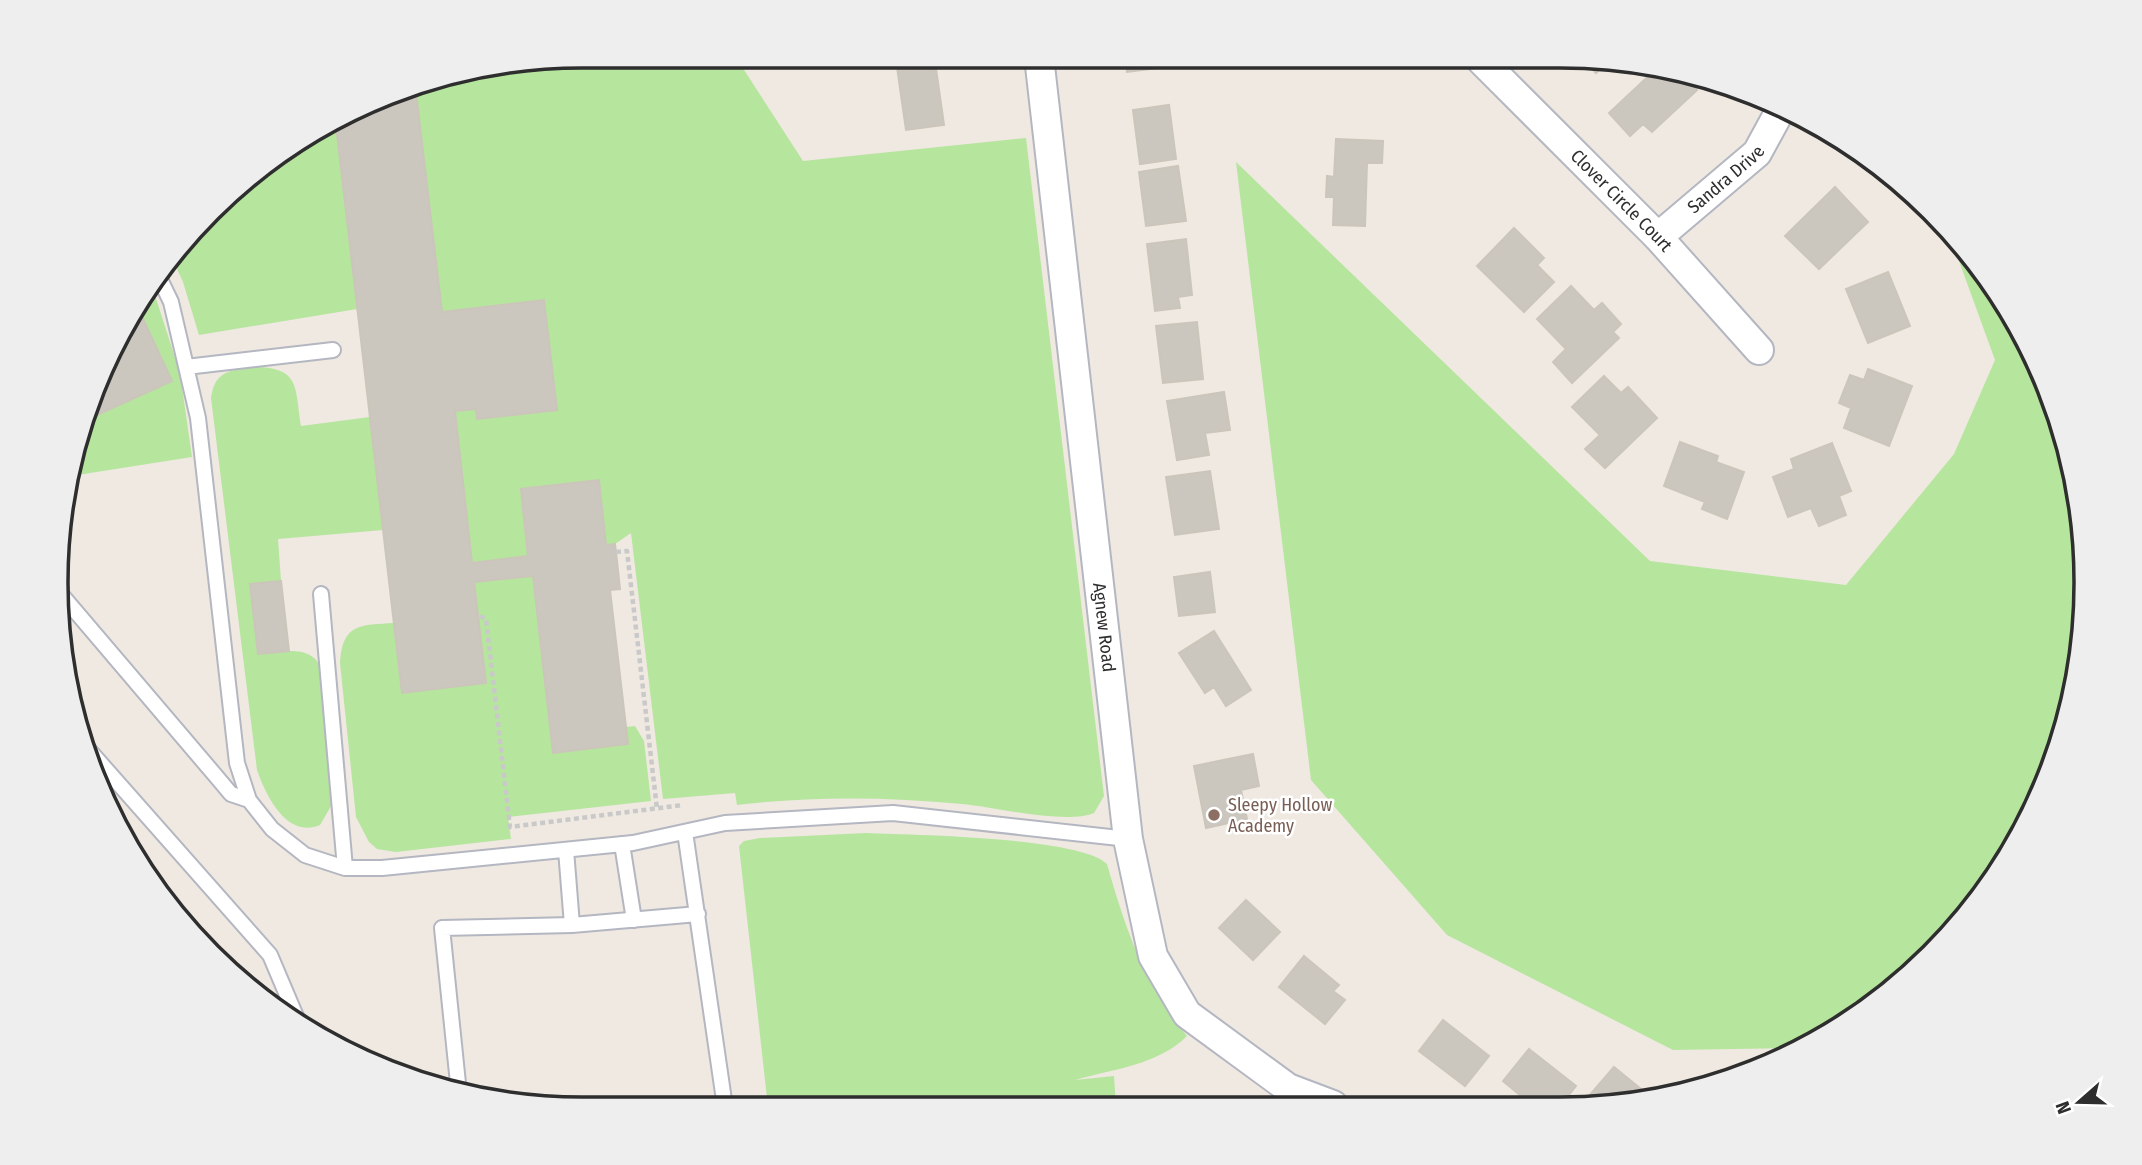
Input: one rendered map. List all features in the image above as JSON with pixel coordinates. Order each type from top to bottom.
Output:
[{"type":"street","name":"Agnew Road","points":[[1040,68],[1128,839],[1153,956],[1187,1014],[1288,1088],[1312,1097]]},
{"type":"street","name":"Clover Circle Court","points":[[1489,68],[1658,237],[1759,350]]},
{"type":"street","name":"Sandra Drive","points":[[1658,237],[1757,153],[1777,116]]},
{"type":"lane","points":[[163,285],[171,302],[198,418],[237,763],[249,800],[272,830],[305,855],[345,868],[382,868],[622,844],[725,823],[893,813],[1128,839]]},
{"type":"lane","points":[[186,367],[333,350]]},
{"type":"lane","points":[[321,594],[345,868]]},
{"type":"lane","points":[[69,603],[231,793],[249,800]]},
{"type":"lane","points":[[102,765],[270,955],[292,1006]]},
{"type":"lane","points":[[685,832],[724,1097]]},
{"type":"lane","points":[[622,844],[634,920]]},
{"type":"lane","points":[[566,850],[572,925]]},
{"type":"lane","points":[[458,1081],[442,928],[572,925],[698,914]]},
{"type":"path","points":[[616,552],[627,551],[657,808],[656,838]]},
{"type":"path","points":[[480,616],[486,619],[510,827],[696,804]]},
{"type":"green space","points":[[743,68],[803,161],[1026,138],[1104,796],[1094,813],[1066,817],[1048,816],[962,804],[878,799],[793,800],[737,805],[735,793],[663,799],[631,533],[615,544],[472,563],[455,411],[476,409],[478,419],[557,410],[544,301],[442,312],[416,96],[449,86],[482,78],[549,69]]},
{"type":"green space","points":[[337,131],[357,309],[199,335],[176,267],[219,219],[269,175]]},
{"type":"green space","points":[[1236,162],[1650,561],[1846,585],[1954,454],[1995,360],[1958,258],[1967,269],[2005,325],[2021,355],[2035,386],[2056,449],[2064,482],[2073,549],[2073,616],[2069,650],[2064,683],[2046,748],[2035,779],[2005,840],[1946,922],[1899,969],[1873,990],[1817,1028],[1777,1048],[1673,1050],[1447,935],[1311,780]]},
{"type":"green space","points":[[155,297],[180,373],[192,457],[80,475],[97,415],[171,380],[142,317]]},
{"type":"green space","points":[[253,367],[268,368],[287,375],[296,390],[301,426],[370,417],[383,530],[278,539],[281,581],[250,584],[258,654],[286,651],[304,653],[317,661],[322,670],[334,801],[320,825],[308,828],[288,821],[272,803],[257,770],[211,398],[219,377]]},
{"type":"green space","points":[[533,576],[553,753],[628,744],[626,727],[635,726],[644,741],[651,801],[508,817],[511,839],[396,852],[377,849],[369,842],[356,817],[340,663],[349,633],[372,624],[394,623],[402,693],[485,683],[474,582]]},
{"type":"green space","points":[[866,833],[994,839],[1065,848],[1091,855],[1107,864],[1121,910],[1148,976],[1172,1017],[1187,1036],[1163,1054],[1149,1060],[1075,1080],[1114,1076],[1115,1097],[767,1097],[739,846],[744,841]]},
{"type":"building","points":[[897,68],[936,68],[944,125],[906,130]]},
{"type":"building","points":[[1126,68],[1159,68],[1127,72]]},
{"type":"building","points":[[1648,76],[1693,86],[1697,90],[1652,132],[1643,124],[1630,136],[1609,113]]},
{"type":"building","points":[[416,96],[442,312],[544,300],[557,410],[477,419],[476,409],[455,411],[472,563],[528,556],[521,489],[599,480],[606,545],[615,544],[616,552],[620,589],[610,590],[628,744],[553,753],[533,576],[474,582],[486,683],[402,693],[337,131],[386,107]]},
{"type":"building","points":[[1169,105],[1176,159],[1140,164],[1133,110]]},
{"type":"building","points":[[1336,139],[1383,141],[1382,163],[1367,163],[1365,226],[1333,225],[1334,197],[1326,197],[1327,176],[1334,177]]},
{"type":"building","points":[[1178,166],[1186,221],[1146,226],[1139,172]]},
{"type":"building","points":[[1835,187],[1868,222],[1819,269],[1785,236]]},
{"type":"building","points":[[1514,228],[1544,258],[1537,265],[1554,282],[1524,312],[1477,266]]},
{"type":"building","points":[[1186,239],[1192,295],[1178,297],[1180,308],[1155,311],[1147,244]]},
{"type":"building","points":[[1888,272],[1910,326],[1868,343],[1846,289]]},
{"type":"building","points":[[1571,286],[1594,310],[1602,303],[1621,324],[1613,332],[1619,338],[1572,383],[1553,362],[1566,349],[1537,319]]},
{"type":"building","points":[[142,317],[172,381],[97,415],[121,355]]},
{"type":"building","points":[[1197,322],[1203,379],[1163,383],[1156,326]]},
{"type":"building","points":[[1868,369],[1912,386],[1889,446],[1844,428],[1851,408],[1839,403],[1850,375],[1864,380]]},
{"type":"building","points":[[1604,376],[1621,393],[1628,387],[1657,418],[1605,468],[1585,449],[1600,435],[1572,407]]},
{"type":"building","points":[[1224,392],[1230,430],[1205,433],[1209,455],[1177,460],[1167,401]]},
{"type":"building","points":[[1680,442],[1718,456],[1716,462],[1744,472],[1727,519],[1702,509],[1705,502],[1664,486]]},
{"type":"building","points":[[1832,443],[1851,491],[1839,496],[1846,515],[1819,526],[1811,508],[1788,517],[1773,477],[1794,469],[1791,459]]},
{"type":"building","points":[[1210,471],[1219,529],[1175,535],[1166,477]]},
{"type":"building","points":[[1210,572],[1215,612],[1179,616],[1174,577]]},
{"type":"building","points":[[281,581],[289,651],[258,654],[250,584]]},
{"type":"building","points":[[1214,631],[1251,690],[1226,706],[1214,687],[1205,693],[1179,653]]},
{"type":"building","points":[[1253,754],[1259,786],[1241,790],[1247,819],[1206,828],[1194,766]]},
{"type":"building","points":[[1246,900],[1280,932],[1253,960],[1219,928]]},
{"type":"building","points":[[1304,956],[1339,985],[1333,991],[1345,1000],[1325,1024],[1279,987]]},
{"type":"building","points":[[1443,1020],[1489,1056],[1465,1086],[1419,1051]]},
{"type":"building","points":[[1529,1049],[1576,1086],[1567,1097],[1522,1097],[1503,1081]]},
{"type":"building","points":[[1614,1067],[1642,1090],[1627,1092],[1589,1096]]},
{"type":"place","name":"Sleepy Hollow Academy","points":[[1214,815]]}]
